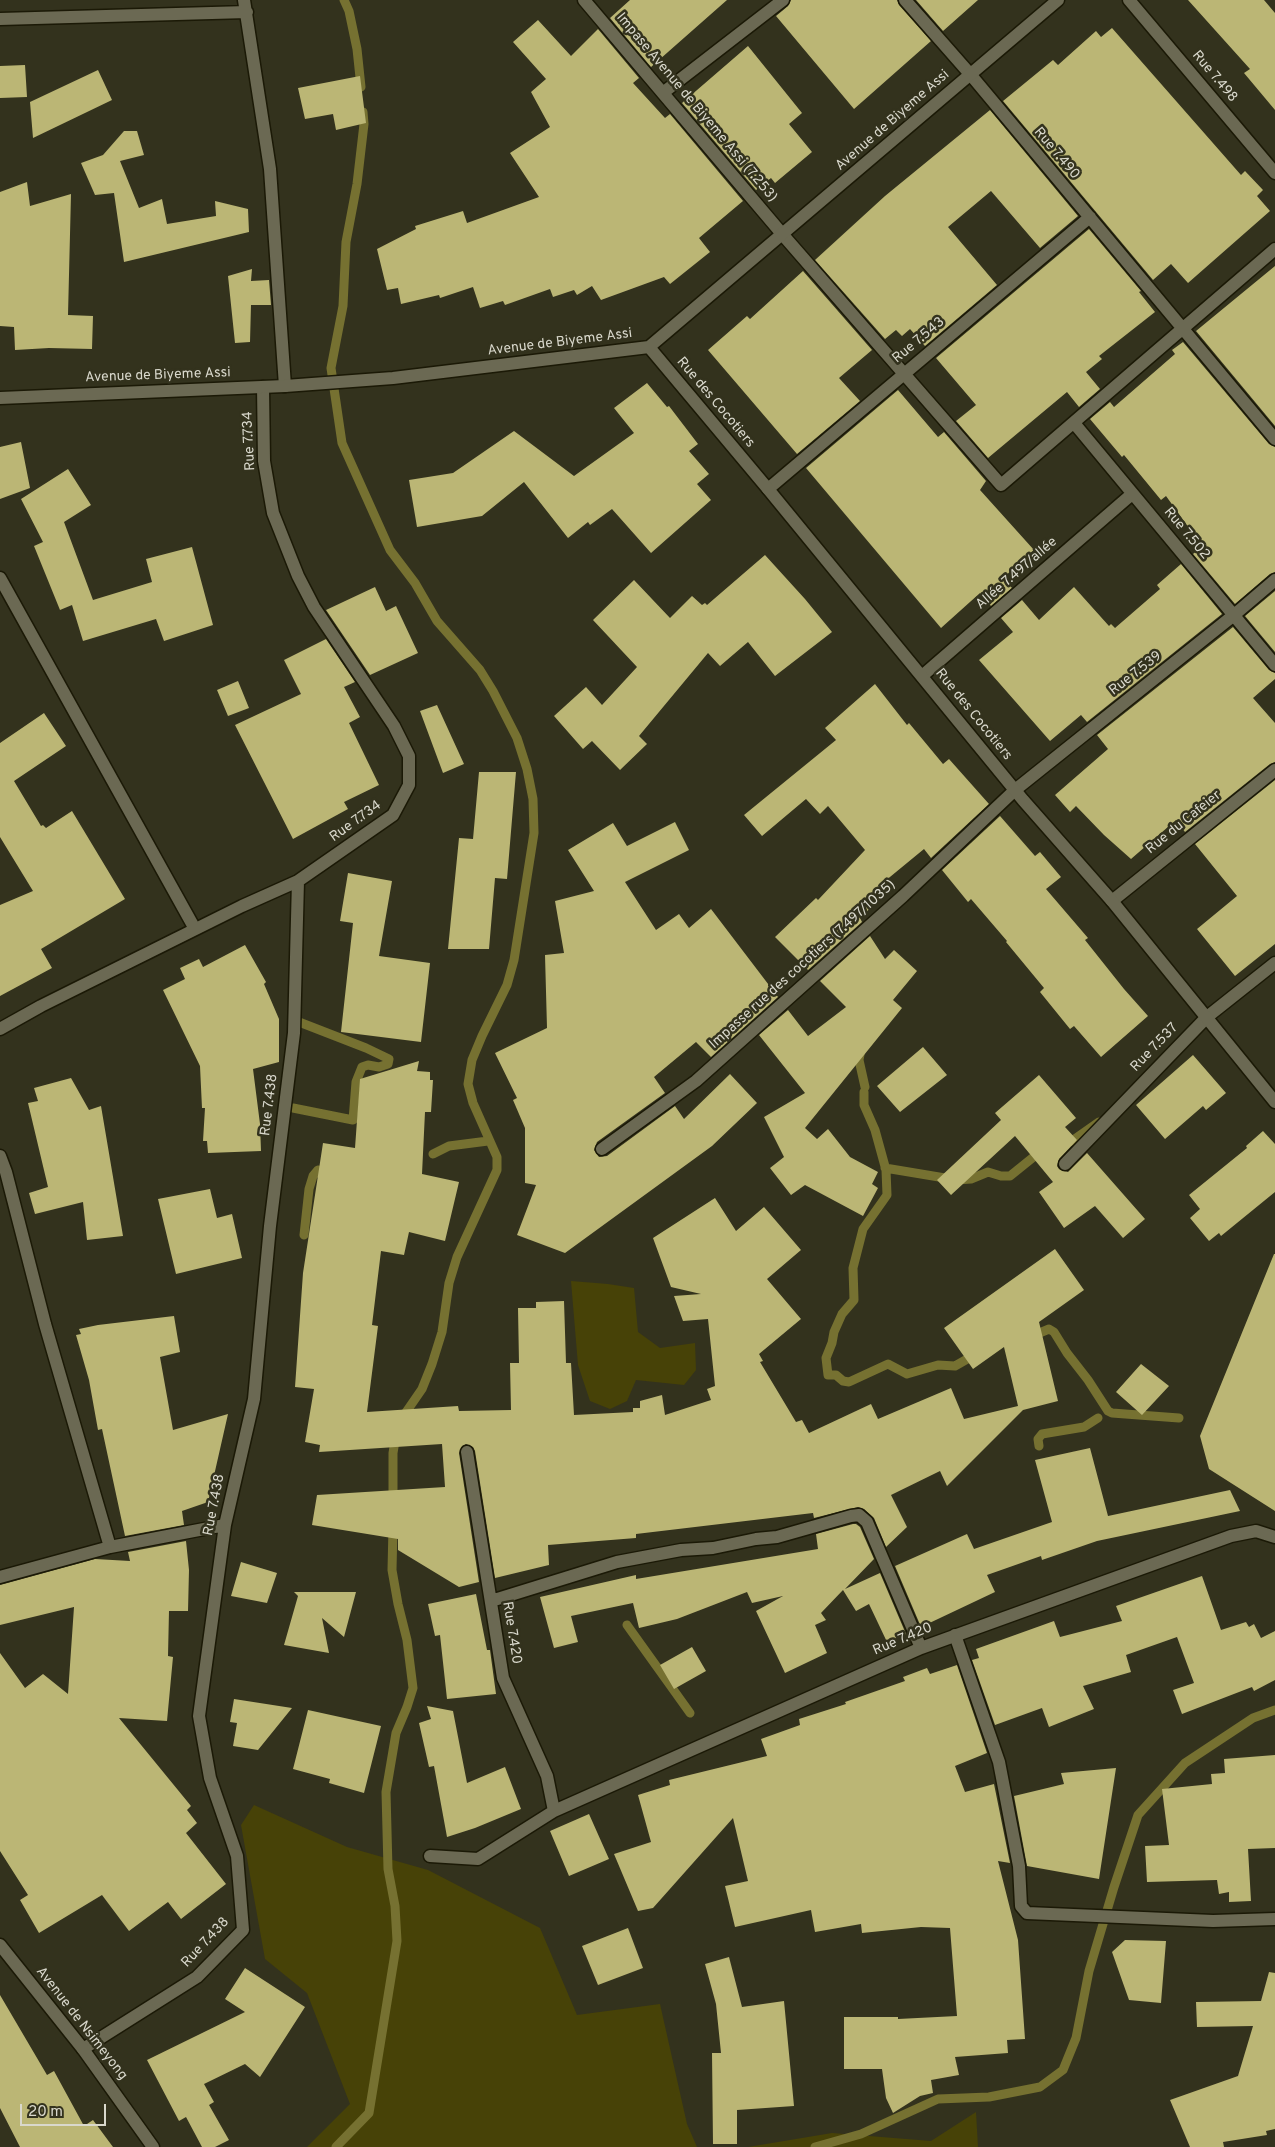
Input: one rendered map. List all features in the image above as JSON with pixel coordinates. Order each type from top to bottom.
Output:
[{"type":"street","name":"Impase Avenue de Biyeme Assi (7.253)","points":[[585,0],[783,235],[905,372],[1001,485],[1074,423]]},
{"type":"street","points":[[664,92],[782,0]]},
{"type":"street","name":"Rue 7.490","points":[[905,0],[970,74],[1275,439]]},
{"type":"street","name":"Avenue de Biyeme Assi","points":[[0,398],[285,386],[393,378],[649,348],[1058,0]]},
{"type":"street","name":"Rue 7.498","points":[[1129,0],[1275,173]]},
{"type":"street","points":[[0,19],[246,6],[270,169],[285,386]]},
{"type":"street","name":"Rue 7.543","points":[[768,489],[1090,217]]},
{"type":"street","points":[[1074,423],[1275,248]]},
{"type":"street","name":"Rue des Cocotiers","points":[[649,348],[768,489],[1015,790],[1112,901],[1275,1102]]},
{"type":"street","name":"Rue 7.734","points":[[0,1029],[195,929],[298,881],[393,815],[409,785],[409,756],[394,726],[314,607],[298,576],[273,513],[264,461],[263,387]]},
{"type":"street","name":"Rue 7.502","points":[[1074,423],[1275,665]]},
{"type":"street","name":"Allée 7.497/allée","points":[[922,676],[1132,494]]},
{"type":"street","points":[[0,578],[195,929]]},
{"type":"street","name":"Rue 7.539","points":[[1015,790],[1275,580]]},
{"type":"street","name":"Rue du Cafeier","points":[[1112,901],[1275,770]]},
{"type":"street","name":"Impasse rue des cocotiers (7.497/1035)","points":[[602,1149],[696,1081],[903,896],[1015,790]]},
{"type":"street","name":"Rue 7.438","points":[[83,2049],[196,1977],[243,1930],[237,1856],[210,1778],[199,1716],[226,1525],[254,1399],[270,1226],[294,1032],[298,881]]},
{"type":"street","name":"Rue 7.537","points":[[1065,1164],[1207,1017],[1275,962]]},
{"type":"street","points":[[0,1156],[6,1172],[45,1324],[110,1547]]},
{"type":"street","name":"Rue 7.420","points":[[467,1452],[503,1678],[547,1776],[554,1811]]},
{"type":"street","points":[[491,1601],[617,1562],[681,1550],[713,1548],[756,1539],[778,1537],[851,1516],[859,1516],[868,1522],[921,1648]]},
{"type":"street","points":[[0,1577],[110,1547],[226,1525]]},
{"type":"street","name":"Rue 7.420","points":[[430,1856],[478,1859],[554,1811],[921,1648],[955,1635],[1231,1536],[1256,1531],[1272,1534],[1275,1537]]},
{"type":"street","points":[[955,1635],[1000,1762],[1019,1866],[1021,1906],[1027,1913],[1213,1921],[1275,1919]]},
{"type":"street","name":"Avenue de Nsimeyong","points":[[0,1945],[83,2049],[153,2147]]},
{"type":"shaded area","points":[[571,1281],[634,1288],[638,1332],[660,1348],[695,1343],[696,1370],[684,1385],[636,1380],[627,1401],[610,1409],[590,1401],[578,1365]]},
{"type":"shaded area","points":[[254,1805],[347,1847],[428,1870],[540,1928],[577,2015],[660,2004],[687,2124],[697,2147],[307,2147],[350,2104],[307,1993],[265,1959],[241,1825]]},
{"type":"shaded area","points":[[976,2112],[978,2147],[748,2147],[832,2133],[931,2141]]},
{"type":"building","points":[[630,0],[727,0],[651,67],[610,18]]},
{"type":"building","points":[[791,0],[897,0],[899,5],[931,41],[854,109],[776,16],[788,6]]},
{"type":"building","points":[[916,0],[978,0],[943,31]]},
{"type":"building","points":[[1188,0],[1264,0],[1275,13],[1275,110],[1244,73],[1250,69]]},
{"type":"building","points":[[538,20],[571,56],[598,29],[639,78],[633,83],[665,118],[670,114],[743,201],[699,238],[710,252],[670,284],[664,277],[601,300],[592,286],[577,295],[574,290],[553,297],[550,289],[505,305],[503,301],[480,308],[473,287],[440,298],[439,295],[401,304],[398,288],[387,290],[377,249],[416,229],[415,226],[463,211],[467,223],[539,197],[510,153],[550,127],[531,92],[546,79],[513,42]]},
{"type":"building","points":[[1112,28],[1241,175],[1245,171],[1263,190],[1257,196],[1270,211],[1188,283],[1171,264],[1153,280],[1003,101],[1053,60],[1058,65],[1096,31],[1101,37]]},
{"type":"building","points":[[748,46],[802,113],[789,124],[812,152],[775,183],[771,178],[756,190],[682,103]]},
{"type":"building","points":[[25,65],[27,97],[0,98],[0,66]]},
{"type":"building","points":[[98,70],[112,100],[33,138],[30,102]]},
{"type":"building","points":[[360,76],[366,123],[336,130],[333,114],[305,119],[298,88]]},
{"type":"building","points":[[990,110],[1078,216],[1040,248],[991,191],[948,227],[997,285],[925,346],[910,329],[902,336],[896,330],[885,339],[815,260],[885,196]]},
{"type":"building","points":[[124,131],[137,131],[144,155],[120,161],[139,208],[162,199],[167,224],[216,216],[215,201],[248,209],[249,232],[124,262],[114,193],[95,195],[81,163],[103,155]]},
{"type":"building","points":[[27,182],[30,206],[71,194],[68,315],[93,316],[92,349],[49,348],[15,350],[14,327],[0,326],[0,192]]},
{"type":"building","points":[[1089,229],[1141,291],[1139,292],[1155,312],[1099,356],[1102,359],[1086,372],[1100,389],[1079,407],[1067,392],[988,458],[956,421],[976,405],[936,358]]},
{"type":"building","points":[[1275,266],[1275,426],[1196,331]]},
{"type":"building","points":[[252,269],[251,281],[269,280],[271,305],[251,305],[250,342],[235,343],[228,276]]},
{"type":"building","points":[[803,271],[872,350],[839,378],[860,401],[797,454],[708,350],[747,316],[750,319]]},
{"type":"building","points":[[1183,342],[1269,444],[1275,447],[1275,572],[1270,574],[1235,604],[1193,554],[1202,546],[1166,496],[1161,500],[1124,455],[1122,457],[1090,419],[1110,402],[1114,407],[1175,354],[1172,350]]},
{"type":"building","points":[[647,383],[667,407],[669,406],[698,444],[689,451],[709,474],[697,484],[711,500],[651,553],[612,509],[590,525],[588,522],[568,538],[524,482],[482,516],[417,527],[409,480],[453,473],[514,431],[574,476],[634,433],[614,408]]},
{"type":"building","points":[[898,390],[938,437],[944,432],[986,481],[980,490],[1034,550],[1003,578],[1012,588],[991,606],[980,593],[941,628],[806,468]]},
{"type":"building","points":[[21,442],[30,488],[0,499],[0,447]]},
{"type":"building","points":[[68,469],[91,505],[64,522],[93,600],[152,582],[146,559],[192,547],[213,625],[164,641],[156,619],[83,641],[72,605],[60,610],[34,546],[43,542],[21,499]]},
{"type":"building","points":[[765,555],[832,632],[775,676],[748,642],[720,666],[708,653],[639,736],[647,744],[620,770],[592,741],[583,749],[554,716],[586,687],[602,705],[637,667],[593,620],[634,580],[670,618],[692,596],[702,605],[705,603],[707,605]]},
{"type":"building","points":[[1181,564],[1222,614],[1087,722],[1081,715],[1050,741],[979,660],[1013,632],[1001,618],[1022,600],[1039,620],[1074,587],[1109,626],[1111,624],[1115,628],[1160,589],[1157,585]]},
{"type":"building","points":[[375,587],[386,611],[396,606],[418,653],[370,675],[326,610]]},
{"type":"building","points":[[1275,591],[1275,652],[1245,616]]},
{"type":"building","points":[[1233,627],[1269,670],[1275,673],[1275,679],[1253,698],[1275,723],[1275,762],[1185,832],[1176,820],[1131,859],[1076,806],[1070,812],[1055,795],[1108,749],[1097,735]]},
{"type":"building","points":[[326,639],[355,682],[344,687],[360,717],[349,723],[379,785],[344,802],[348,809],[293,839],[235,725],[301,694],[284,660]]},
{"type":"building","points":[[238,681],[249,708],[228,716],[217,690]]},
{"type":"building","points":[[875,684],[907,725],[909,723],[943,764],[949,759],[989,804],[931,858],[924,849],[879,886],[885,894],[860,918],[862,922],[808,970],[775,937],[816,898],[818,900],[865,850],[828,806],[820,814],[806,799],[762,836],[744,815],[836,740],[825,728]]},
{"type":"building","points":[[437,705],[464,764],[443,773],[420,711]]},
{"type":"building","points":[[44,713],[66,746],[14,781],[41,826],[43,825],[46,828],[72,811],[125,899],[41,949],[52,968],[0,996],[0,905],[33,891],[0,837],[0,743]]},
{"type":"building","points":[[479,772],[516,772],[507,879],[495,878],[489,949],[448,949],[459,838],[473,839]]},
{"type":"building","points":[[1275,780],[1275,944],[1235,976],[1197,929],[1237,896],[1195,844]]},
{"type":"building","points":[[1000,816],[1035,856],[1040,852],[1061,877],[1046,889],[1088,938],[1085,940],[1148,1016],[1101,1057],[1074,1026],[1070,1029],[1040,992],[1044,988],[1007,941],[971,899],[968,902],[942,870]]},
{"type":"building","points":[[675,822],[689,850],[625,882],[656,930],[679,914],[689,928],[711,909],[778,997],[711,1057],[696,1042],[654,1077],[665,1093],[597,1142],[594,1150],[599,1157],[607,1156],[675,1106],[684,1119],[730,1074],[757,1103],[712,1146],[565,1253],[517,1235],[536,1185],[525,1183],[525,1128],[513,1100],[517,1098],[495,1053],[547,1028],[545,955],[564,953],[555,901],[594,891],[568,850],[613,823],[627,846]]},
{"type":"building","points":[[348,873],[392,881],[379,956],[430,963],[421,1042],[341,1032],[353,923],[340,921]]},
{"type":"building","points":[[870,936],[885,959],[894,950],[917,971],[893,1000],[902,1008],[805,1128],[817,1139],[828,1129],[850,1157],[878,1172],[872,1184],[878,1188],[863,1216],[805,1185],[791,1195],[770,1168],[784,1157],[764,1117],[805,1093],[759,1035],[788,1010],[808,1036],[846,1007],[820,981]]},
{"type":"building","points":[[245,945],[266,982],[264,984],[279,1019],[279,1062],[253,1069],[260,1124],[261,1151],[208,1153],[207,1141],[203,1141],[205,1108],[202,1108],[200,1066],[163,990],[185,979],[180,968],[199,959],[203,967]]},
{"type":"building","points":[[923,1047],[947,1075],[900,1112],[877,1086]]},
{"type":"building","points":[[1193,1055],[1226,1093],[1206,1110],[1203,1106],[1165,1139],[1136,1105]]},
{"type":"building","points":[[419,1061],[417,1071],[430,1072],[430,1080],[433,1080],[431,1112],[425,1112],[422,1174],[459,1182],[445,1241],[409,1232],[404,1255],[381,1251],[372,1325],[378,1326],[367,1412],[458,1406],[459,1411],[511,1410],[510,1363],[519,1363],[518,1308],[536,1308],[536,1302],[564,1301],[566,1363],[571,1363],[574,1415],[633,1412],[633,1408],[640,1408],[640,1401],[662,1395],[665,1415],[711,1400],[707,1389],[715,1386],[708,1319],[683,1321],[674,1296],[701,1294],[671,1287],[653,1238],[715,1198],[736,1231],[764,1207],[801,1250],[767,1279],[801,1319],[759,1354],[763,1361],[760,1362],[796,1422],[802,1420],[809,1433],[871,1404],[878,1419],[951,1388],[964,1419],[1018,1406],[1004,1347],[973,1369],[944,1328],[1055,1249],[1084,1290],[1039,1322],[1058,1401],[1023,1410],[947,1486],[940,1471],[891,1495],[907,1527],[886,1547],[874,1518],[864,1509],[858,1507],[814,1518],[813,1513],[636,1534],[636,1538],[548,1545],[549,1565],[495,1578],[475,1451],[473,1447],[466,1444],[462,1446],[459,1453],[479,1582],[459,1587],[398,1550],[398,1539],[312,1525],[317,1495],[445,1487],[442,1444],[319,1452],[320,1445],[305,1442],[314,1389],[295,1387],[303,1273],[323,1143],[355,1148],[360,1079]]},
{"type":"building","points":[[1039,1075],[1076,1118],[1065,1127],[1077,1140],[1059,1159],[1057,1166],[1059,1169],[1068,1172],[1087,1153],[1145,1219],[1123,1238],[1095,1206],[1064,1228],[1039,1192],[1053,1182],[1015,1136],[951,1195],[937,1180],[1001,1120],[995,1113]]},
{"type":"building","points":[[71,1078],[89,1110],[101,1106],[123,1236],[87,1240],[83,1202],[35,1214],[29,1193],[48,1187],[28,1103],[38,1101],[34,1088]]},
{"type":"building","points":[[1263,1131],[1275,1144],[1275,1192],[1221,1236],[1219,1233],[1209,1241],[1190,1218],[1200,1209],[1189,1195],[1247,1148],[1246,1146]]},
{"type":"building","points":[[210,1189],[217,1218],[232,1214],[242,1258],[176,1274],[158,1199]]},
{"type":"building","points":[[1274,1254],[1275,1511],[1209,1469],[1200,1436]]},
{"type":"building","points":[[174,1316],[180,1352],[160,1357],[173,1430],[228,1414],[208,1502],[182,1511],[184,1525],[125,1536],[102,1429],[98,1430],[89,1380],[76,1335],[81,1334],[79,1329],[98,1325]]},
{"type":"building","points":[[1141,1364],[1169,1386],[1142,1415],[1116,1392]]},
{"type":"building","points":[[1090,1448],[1108,1516],[1230,1490],[1240,1511],[1097,1541],[1042,1560],[1041,1556],[987,1575],[995,1592],[921,1627],[895,1566],[967,1534],[974,1549],[1052,1522],[1035,1460]]},
{"type":"building","points":[[853,1524],[860,1527],[874,1559],[845,1589],[880,1573],[906,1634],[887,1642],[869,1604],[856,1611],[843,1590],[821,1613],[826,1620],[815,1625],[827,1653],[785,1673],[756,1611],[783,1596],[752,1603],[747,1592],[677,1619],[639,1628],[633,1603],[571,1616],[578,1642],[554,1648],[540,1597],[636,1575],[636,1579],[818,1549],[816,1534]]},
{"type":"building","points":[[186,1541],[189,1570],[188,1611],[169,1611],[168,1656],[173,1657],[167,1721],[119,1718],[191,1806],[187,1810],[197,1823],[186,1833],[226,1884],[181,1919],[168,1902],[129,1931],[102,1895],[39,1933],[20,1900],[28,1895],[0,1851],[0,1653],[25,1688],[43,1674],[68,1694],[74,1607],[0,1625],[0,1585],[95,1559],[130,1561],[128,1552]]},
{"type":"building","points":[[241,1562],[277,1573],[267,1603],[231,1596]]},
{"type":"building","points":[[1202,1576],[1221,1630],[1246,1622],[1249,1627],[1254,1624],[1261,1638],[1275,1631],[1275,1680],[1254,1691],[1252,1687],[1182,1714],[1173,1690],[1194,1683],[1177,1637],[1126,1655],[1131,1672],[1083,1686],[1094,1709],[1049,1727],[1042,1708],[995,1725],[972,1660],[979,1658],[976,1649],[1054,1621],[1060,1637],[1122,1621],[1116,1606]]},
{"type":"building","points":[[294,1592],[356,1592],[344,1637],[322,1618],[329,1653],[284,1645],[298,1596]]},
{"type":"building","points":[[476,1594],[487,1650],[490,1650],[496,1694],[447,1699],[440,1635],[435,1636],[428,1604]]},
{"type":"building","points":[[692,1647],[706,1671],[674,1689],[660,1665]]},
{"type":"building","points":[[957,1665],[987,1753],[955,1766],[965,1792],[994,1784],[1010,1863],[998,1861],[1018,1940],[1025,2039],[1007,2040],[1008,2053],[955,2057],[959,2075],[931,2080],[933,2093],[920,2096],[893,2113],[886,2098],[882,2069],[844,2069],[844,2017],[898,2017],[898,2019],[957,2016],[950,1928],[921,1927],[862,1933],[861,1924],[815,1932],[811,1910],[735,1927],[725,1886],[748,1881],[733,1818],[653,1908],[638,1911],[614,1854],[651,1842],[638,1795],[670,1785],[669,1780],[767,1756],[761,1739],[800,1725],[799,1719],[846,1704],[845,1702],[905,1681],[903,1677],[927,1668],[930,1674]]},
{"type":"building","points":[[234,1699],[292,1708],[258,1750],[233,1746],[237,1723],[230,1722]]},
{"type":"building","points":[[427,1706],[453,1711],[467,1783],[505,1767],[521,1809],[447,1837],[434,1766],[429,1767],[419,1723],[431,1719]]},
{"type":"building","points":[[308,1710],[381,1726],[364,1793],[329,1783],[330,1779],[293,1769]]},
{"type":"building","points":[[1275,1755],[1275,1848],[1248,1849],[1251,1901],[1229,1902],[1229,1892],[1219,1894],[1217,1880],[1147,1882],[1145,1846],[1169,1845],[1162,1789],[1212,1784],[1211,1774],[1225,1773],[1224,1759]]},
{"type":"building","points":[[1116,1768],[1099,1879],[1027,1866],[1014,1796],[1064,1784],[1061,1773]]},
{"type":"building","points":[[589,1814],[609,1859],[569,1876],[550,1831]]},
{"type":"building","points":[[628,1928],[643,1968],[598,1985],[582,1946]]},
{"type":"building","points":[[1125,1940],[1166,1941],[1161,2003],[1129,2000],[1112,1952]]},
{"type":"building","points":[[729,1957],[742,2007],[784,2001],[794,2106],[737,2110],[737,2144],[713,2144],[712,2053],[721,2053],[716,2004],[705,1964]]},
{"type":"building","points":[[245,1968],[305,2007],[260,2077],[245,2064],[204,2084],[214,2102],[209,2105],[229,2140],[215,2147],[202,2147],[186,2117],[179,2121],[147,2060],[245,2012],[225,1999]]},
{"type":"building","points":[[1269,1972],[1275,1973],[1275,2129],[1266,2131],[1267,2135],[1223,2142],[1224,2147],[1190,2147],[1170,2100],[1238,2076],[1253,2026],[1197,2027],[1196,2002],[1261,2001]]},
{"type":"building","points":[[0,1995],[47,2075],[54,2071],[84,2126],[93,2120],[113,2147],[20,2147],[0,2108]]},
{"type":"waterway","points":[[344,0],[349,11],[357,49],[361,87]]},
{"type":"waterway","points":[[363,112],[364,124],[357,184],[346,242],[343,306],[331,368],[342,443],[390,550],[415,583],[437,621],[480,670],[493,691],[517,738],[527,769],[533,799],[534,833],[514,960],[507,985],[472,1060],[468,1084],[473,1103],[497,1157],[497,1170],[457,1257],[449,1283],[442,1332],[432,1364],[422,1389],[402,1418]]},
{"type":"waterway","points":[[293,1108],[353,1120],[356,1082],[362,1067],[368,1065],[379,1067],[388,1064],[389,1059],[299,1022]]},
{"type":"waterway","points":[[861,1049],[859,1060],[865,1087]]},
{"type":"waterway","points":[[864,1092],[864,1105],[875,1130],[886,1170],[887,1195],[863,1229],[853,1268],[854,1300],[842,1314],[834,1332],[826,1358],[828,1375],[836,1375],[843,1381],[849,1382],[888,1364],[907,1374],[938,1365],[955,1366],[976,1354]]},
{"type":"waterway","points":[[1065,1143],[1072,1141],[1099,1122]]},
{"type":"waterway","points":[[433,1154],[449,1146],[488,1141]]},
{"type":"waterway","points":[[885,1168],[957,1180],[971,1179],[988,1172],[1001,1176],[1010,1176],[1041,1151]]},
{"type":"waterway","points":[[304,1235],[309,1189],[313,1176],[318,1170],[324,1171],[328,1175]]},
{"type":"waterway","points":[[1030,1337],[1049,1329],[1054,1332],[1108,1411],[1112,1413],[1179,1418]]},
{"type":"waterway","points":[[1039,1446],[1038,1439],[1042,1434],[1084,1427],[1098,1418]]},
{"type":"waterway","points":[[393,1502],[393,1453],[396,1435]]},
{"type":"waterway","points":[[336,2147],[369,2113],[397,1941],[395,1906],[388,1869],[386,1792],[396,1733],[413,1688],[407,1640],[392,1570],[393,1527]]},
{"type":"waterway","points":[[627,1625],[690,1713]]},
{"type":"waterway","points":[[815,2147],[861,2134],[938,2099],[989,2097],[1040,2087],[1063,2070],[1076,2038],[1089,1971],[1138,1815],[1185,1763],[1253,1718],[1275,1710]]}]
